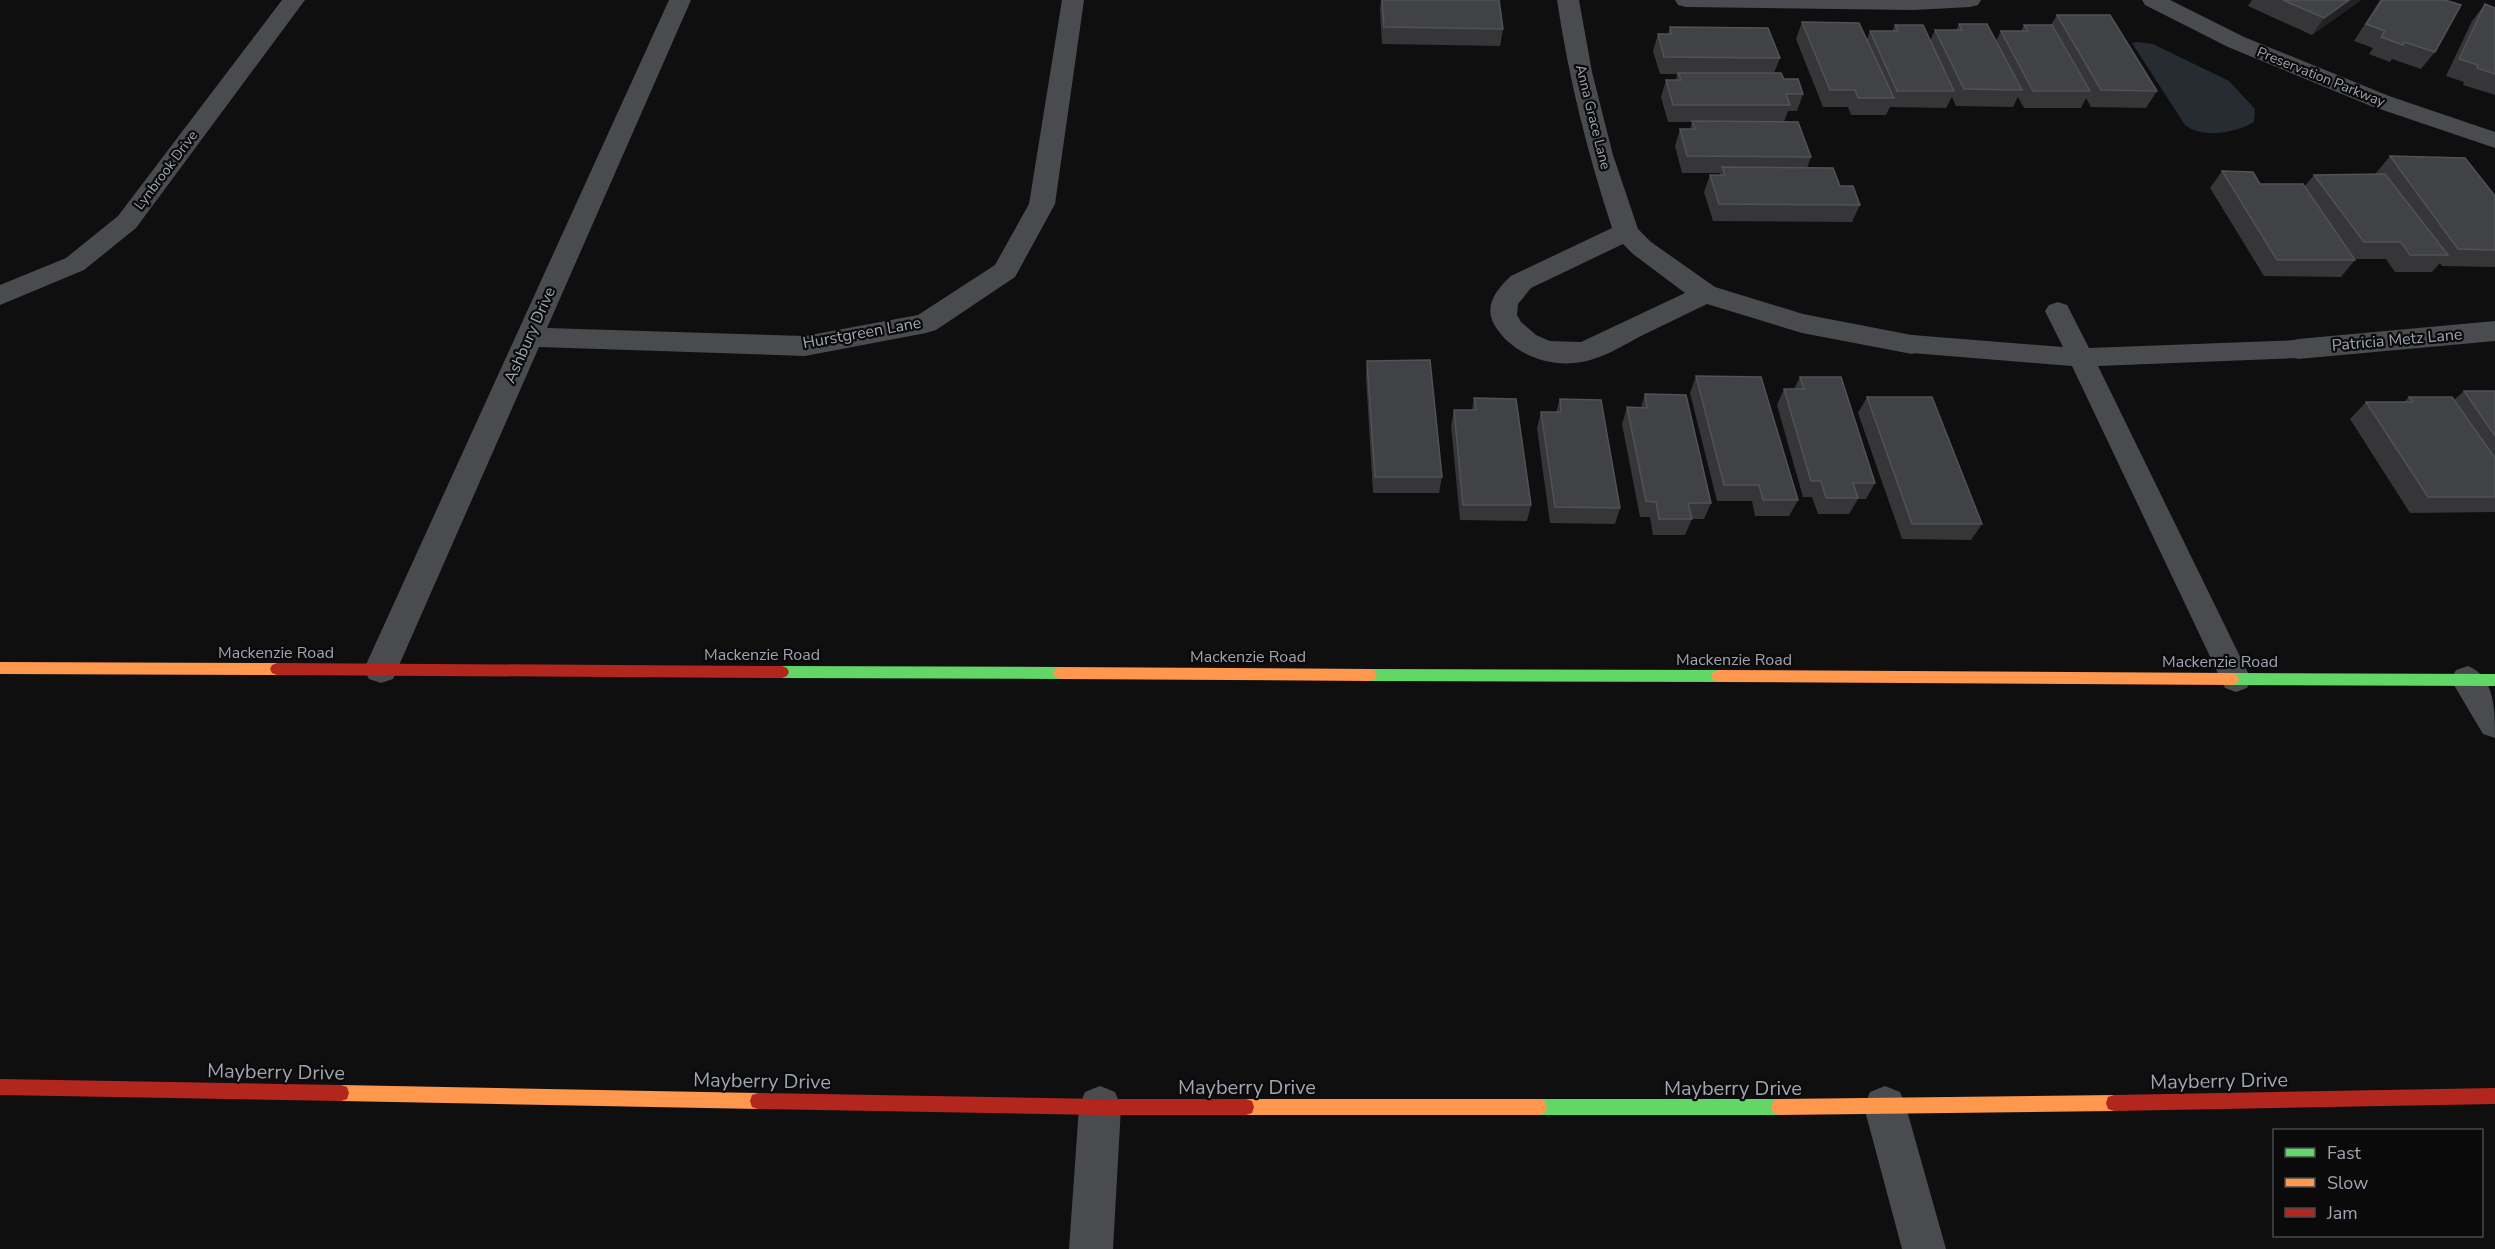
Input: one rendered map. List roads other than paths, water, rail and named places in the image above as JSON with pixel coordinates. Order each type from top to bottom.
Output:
[{"type":"main road","name":"Mackenzie Road","points":[[0,668],[2481,680]]},
{"type":"main road","name":"Mayberry Drive","points":[[0,1087],[1100,1107],[1885,1107],[2495,1096]]},
{"type":"street","name":"Lynbrook Drive","points":[[0,296],[75,264],[127,222],[294,0]]},
{"type":"street","name":"Ashbury Drive","points":[[381,669],[680,0]]},
{"type":"street","name":"Hurstgreen Lane","points":[[529,337],[805,346],[926,323],[1005,271],[1042,204],[1073,0]]},
{"type":"street","name":"Anna Grace Lane","points":[[1568,0],[1580,72],[1601,155],[1626,232],[1642,248],[1705,294],[1802,323],[1912,344]]},
{"type":"street","points":[[1686,0],[1914,3],[1970,0]]},
{"type":"street","name":"Preservation Parkway","points":[[2153,0],[2269,56],[2380,101],[2495,140]]},
{"type":"street","points":[[1626,232],[1521,282],[1508,293],[1503,305],[1505,320],[1517,336],[1533,346],[1549,351],[1574,353],[1597,347],[1705,294]]},
{"type":"street","name":"Patricia Metz Lane","points":[[2298,349],[2495,331]]},
{"type":"street","points":[[2481,680],[2495,723]]},
{"type":"street","points":[[1091,1249],[1100,1107]]},
{"type":"street","points":[[1885,1107],[1924,1249]]},
{"type":"lane","points":[[2058,311],[2236,679]]},
{"type":"lane","points":[[1912,344],[2017,354],[2080,357],[2298,349]]}]
